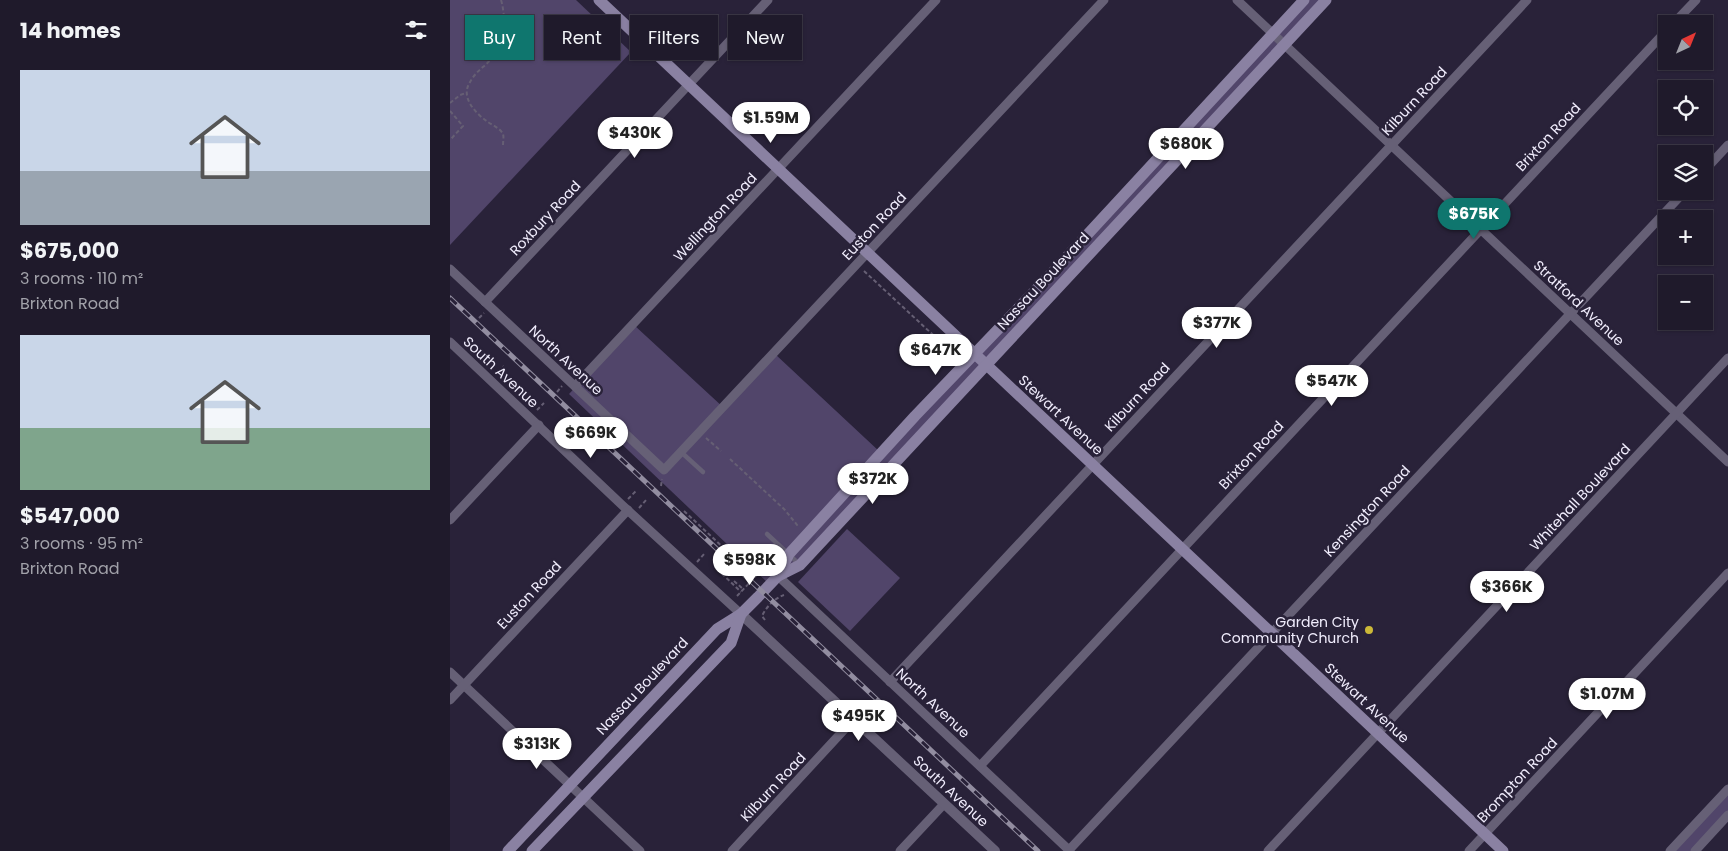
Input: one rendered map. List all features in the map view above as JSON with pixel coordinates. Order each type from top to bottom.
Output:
[{"type":"main road","name":"Stewart Avenue","points":[[599,0],[1503,851]]},
{"type":"main road","name":"Nassau Boulevard","points":[[778,576],[783,553],[975,354],[1304,0]]},
{"type":"main road","name":"Nassau Boulevard","points":[[508,851],[717,629],[741,614],[778,576],[800,565],[1326,0]]},
{"type":"main road","name":"Nassau Boulevard","points":[[532,851],[731,642],[741,614]]},
{"type":"street","name":"Roxbury Road","points":[[485,302],[768,0]]},
{"type":"street","name":"Wellington Road","points":[[575,386],[936,0]]},
{"type":"street","name":"Euston Road","points":[[664,470],[1104,0]]},
{"type":"street","name":"Stratford Avenue","points":[[1237,0],[1728,462]]},
{"type":"street","name":"Kilburn Road","points":[[890,682],[1527,0]]},
{"type":"street","points":[[1682,15],[1696,0]]},
{"type":"street","name":"Brixton Road","points":[[980,766],[1658,40]]},
{"type":"street","points":[[1713,161],[1728,145]]},
{"type":"street","name":"Kensington Road","points":[[1070,850],[1677,200]]},
{"type":"street","name":"North Avenue","points":[[450,269],[664,470]]},
{"type":"street","name":"South Avenue","points":[[450,342],[994,851]]},
{"type":"street","name":"Whitehall Boulevard","points":[[1268,851],[1728,358]]},
{"type":"street","points":[[450,520],[539,425]]},
{"type":"street","name":"Euston Road","points":[[450,700],[628,510]]},
{"type":"street","name":"Brompton Road","points":[[1469,851],[1728,573]]},
{"type":"street","name":"North Avenue","points":[[778,576],[1070,850]]},
{"type":"street","points":[[450,672],[640,851]]},
{"type":"street","name":"Kilburn Road","points":[[732,851],[854,720]]},
{"type":"street","points":[[1670,851],[1728,789]]},
{"type":"street","points":[[900,851],[944,804]]},
{"type":"street","points":[[1695,851],[1728,815]]},
{"type":"street","points":[[1694,825],[1707,838]]},
{"type":"lane","points":[[681,452],[703,472]]},
{"type":"lane","points":[[767,534],[783,553],[800,565]]},
{"type":"path","points":[[501,0],[504,15]]},
{"type":"path","points":[[490,60],[473,76],[468,84],[466,93],[478,114],[502,132],[504,136],[502,145]]},
{"type":"path","points":[[450,103],[466,93]]},
{"type":"path","points":[[450,111],[463,126],[450,140]]},
{"type":"path","points":[[862,269],[958,358]]},
{"type":"path","points":[[705,437],[721,451]]},
{"type":"path","points":[[730,459],[784,509],[799,527]]},
{"type":"path","points":[[628,499],[637,490]]},
{"type":"path","points":[[638,509],[647,499]]},
{"type":"path","points":[[684,511],[754,578]]},
{"type":"path","points":[[697,562],[705,553]]},
{"type":"path","points":[[733,598],[783,553]]},
{"type":"path","points":[[717,564],[715,567],[742,591]]},
{"type":"path","points":[[734,581],[742,591]]},
{"type":"path","points":[[765,620],[762,616],[764,612],[782,595],[788,594]]},
{"type":"shaded area","points":[[450,0],[576,0],[592,15],[544,15],[544,60],[620,60],[620,42],[630,53],[450,245]]},
{"type":"shaded area","points":[[1307,0],[1327,0],[801,564],[769,584],[569,394],[634,325],[724,408],[775,354],[880,452]]},
{"type":"shaded area","points":[[847,529],[900,578],[850,631],[798,582]]},
{"type":"shaded area","points":[[1728,791],[1728,813],[1692,851],[1672,851]]},
{"type":"railway","points":[[450,298],[1038,851]]},
{"type":"place","name":"Garden City Community Church","points":[[1369,630]]}]
